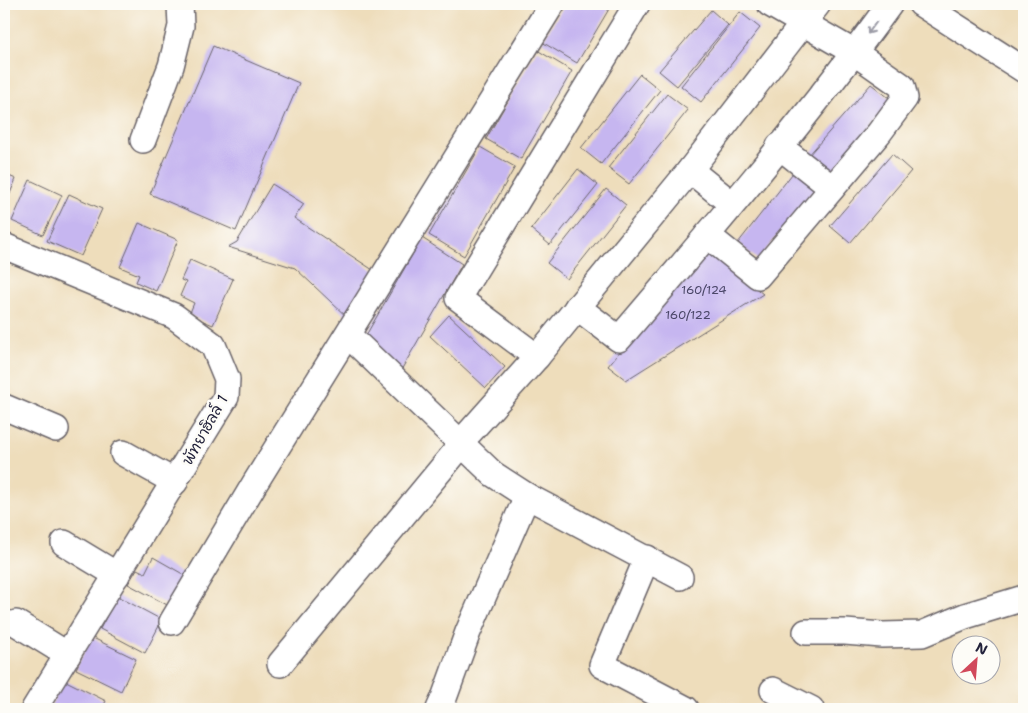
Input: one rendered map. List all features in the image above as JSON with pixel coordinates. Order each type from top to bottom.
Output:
[{"type":"street","points":[[143,140],[171,66],[181,26],[180,4]]},
{"type":"street","points":[[172,622],[552,4]]},
{"type":"street","points":[[536,357],[458,298],[636,4]]},
{"type":"street","points":[[707,235],[758,276],[905,98],[902,86],[854,53],[811,13],[770,4]]},
{"type":"street","points":[[577,307],[619,339],[779,146],[854,53],[890,4]]},
{"type":"street","points":[[921,4],[1024,70]]},
{"type":"street","points":[[280,664],[690,170],[811,13]]},
{"type":"street","points":[[779,146],[832,188]]},
{"type":"street","points":[[690,170],[732,204]]},
{"type":"street","name":"พัทยาฮิลล์ 1","points":[[4,246],[174,316],[213,345],[227,379],[226,397],[34,709]]},
{"type":"street","points":[[348,334],[466,438],[492,474],[527,496],[680,577]]},
{"type":"street","points":[[4,407],[56,429]]},
{"type":"street","points":[[123,452],[175,482]]},
{"type":"street","points":[[439,709],[468,632],[527,496]]},
{"type":"street","points":[[64,543],[117,575]]},
{"type":"street","points":[[647,558],[602,665],[686,709]]},
{"type":"street","points":[[806,632],[845,632],[882,635],[922,634],[966,616],[1024,598]]},
{"type":"street","points":[[16,623],[68,655]]},
{"type":"street","points":[[773,690],[811,709]]},
{"type":"building","points":[[565,4],[612,4],[577,63],[542,42]]},
{"type":"building","points":[[711,10],[728,25],[677,86],[659,71]]},
{"type":"building","points":[[740,12],[760,28],[701,102],[681,86]]},
{"type":"building","points":[[213,46],[299,83],[236,231],[150,194]]},
{"type":"building","points":[[537,50],[572,71],[521,159],[486,139]]},
{"type":"building","points":[[640,74],[660,90],[601,164],[581,148]]},
{"type":"building","points":[[871,84],[893,101],[830,174],[808,156]]},
{"type":"building","points":[[667,94],[688,110],[629,184],[608,168]]},
{"type":"building","points":[[480,147],[515,167],[464,256],[429,235]]},
{"type":"building","points":[[892,154],[911,171],[850,243],[830,226]]},
{"type":"building","points":[[578,169],[598,185],[550,245],[531,229]]},
{"type":"building","points":[[796,169],[817,186],[758,260],[738,243]]},
{"type":"building","points":[[4,174],[16,179],[4,208]]},
{"type":"building","points":[[30,180],[62,195],[43,235],[12,221]]},
{"type":"building","points":[[272,184],[304,204],[294,218],[376,272],[349,319],[295,268],[228,247],[237,242]]},
{"type":"building","points":[[606,189],[626,205],[567,279],[547,263]]},
{"type":"building","points":[[69,194],[102,209],[81,256],[47,241]]},
{"type":"building","points":[[139,223],[178,240],[156,291],[136,282],[139,275],[120,267]]},
{"type":"building","points":[[422,238],[462,264],[400,372],[365,337]]},
{"type":"building","points":[[704,247],[763,294],[626,380],[608,366]]},
{"type":"building","points":[[190,260],[233,279],[213,325],[189,315],[194,303],[180,296],[186,282],[181,280]]},
{"type":"building","points":[[449,315],[505,367],[486,388],[430,336]]},
{"type":"building","points":[[153,557],[188,577],[171,607],[128,584],[137,569],[145,573]]},
{"type":"building","points":[[117,596],[162,620],[145,653],[100,629]]},
{"type":"building","points":[[91,637],[136,659],[121,691],[76,669]]},
{"type":"building","points":[[64,680],[106,701],[102,709],[49,709]]}]
